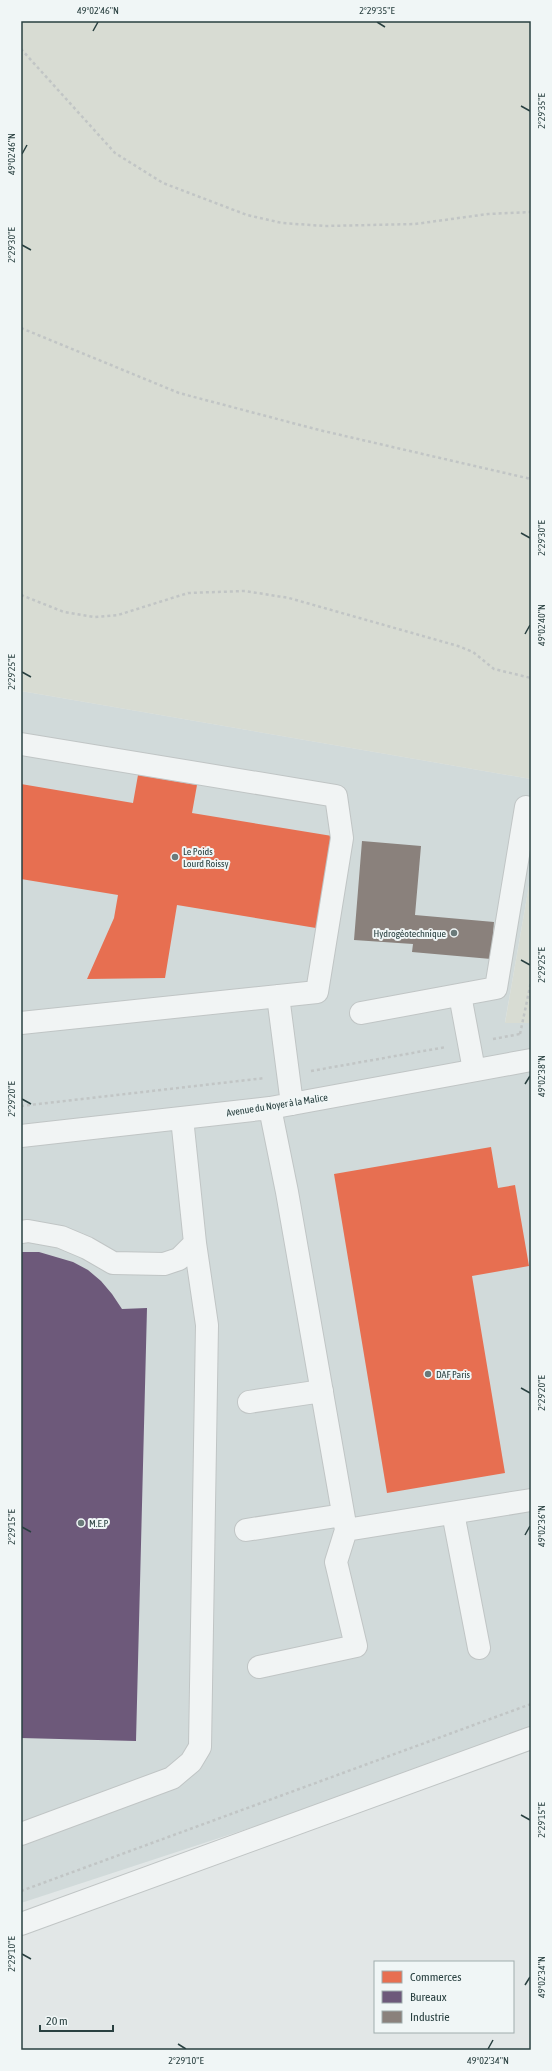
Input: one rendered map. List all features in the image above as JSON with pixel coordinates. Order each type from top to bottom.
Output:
[{"type":"street","points":[[21,744],[336,796],[342,838],[317,992],[21,1022]]},
{"type":"street","points":[[361,1013],[496,988],[526,807]]},
{"type":"street","points":[[460,995],[474,1070]]},
{"type":"street","points":[[278,996],[292,1104]]},
{"type":"street","name":"Avenue du Noyer à la Malice","points":[[21,1136],[270,1108],[524,1061]]},
{"type":"street","points":[[259,1667],[356,1646],[336,1562],[345,1523],[287,1192],[270,1108]]},
{"type":"street","points":[[21,1834],[172,1778],[192,1762],[200,1747],[207,1325],[195,1243],[182,1118]]},
{"type":"street","points":[[21,1232],[28,1231],[61,1237],[87,1248],[113,1263],[164,1264],[179,1259],[195,1243]]},
{"type":"street","points":[[249,1402],[322,1391]]},
{"type":"street","points":[[246,1530],[453,1513],[531,1500]]},
{"type":"street","points":[[453,1513],[479,1648]]},
{"type":"street","points":[[21,1924],[531,1738]]},
{"type":"path","points":[[21,49],[115,153],[163,183],[246,215],[282,223],[325,226],[415,224],[488,214],[531,212]]},
{"type":"path","points":[[21,328],[179,394],[319,430],[531,479]]},
{"type":"path","points":[[21,595],[64,612],[94,617],[118,615],[188,593],[245,591],[289,598],[458,646],[473,652],[494,669],[531,678]]},
{"type":"path","points":[[524,1061],[520,1034],[531,982]]},
{"type":"path","points":[[21,1891],[531,1704]]},
{"type":"shaded area","points":[[21,21],[531,21],[531,779],[21,691]]},
{"type":"shaded area","points":[[21,691],[531,779],[531,874],[505,1022],[531,1023],[531,1726],[491,1744],[372,1788],[21,1903]]},
{"type":"shaded area","points":[[531,874],[531,1023],[505,1023]]},
{"type":"building: Commerces","name":"Le Poids Lourd Roissy","points":[[138,775],[197,785],[192,813],[332,836],[316,928],[177,905],[165,978],[87,979],[114,918],[118,895],[21,879],[21,784],[133,803]]},
{"type":"building: Commerces","name":"DAF Paris","points":[[491,1147],[498,1188],[515,1185],[529,1266],[472,1276],[505,1473],[387,1493],[334,1174]]},
{"type":"building: Bureaux","name":"M.E.P","points":[[21,1252],[39,1252],[73,1262],[88,1270],[101,1281],[122,1309],[147,1308],[136,1741],[21,1738]]},
{"type":"building: Industrie","points":[[362,841],[421,846],[415,915],[494,922],[491,959],[412,952],[413,944],[354,940]]},
{"type":"place","name":"Le Poids Lourd Roissy","points":[[175,857]]},
{"type":"place","name":"Hydrogéotechnique","points":[[454,933]]},
{"type":"place","name":"DAF Paris","points":[[428,1374]]},
{"type":"place","name":"M.E.P","points":[[81,1523]]}]
